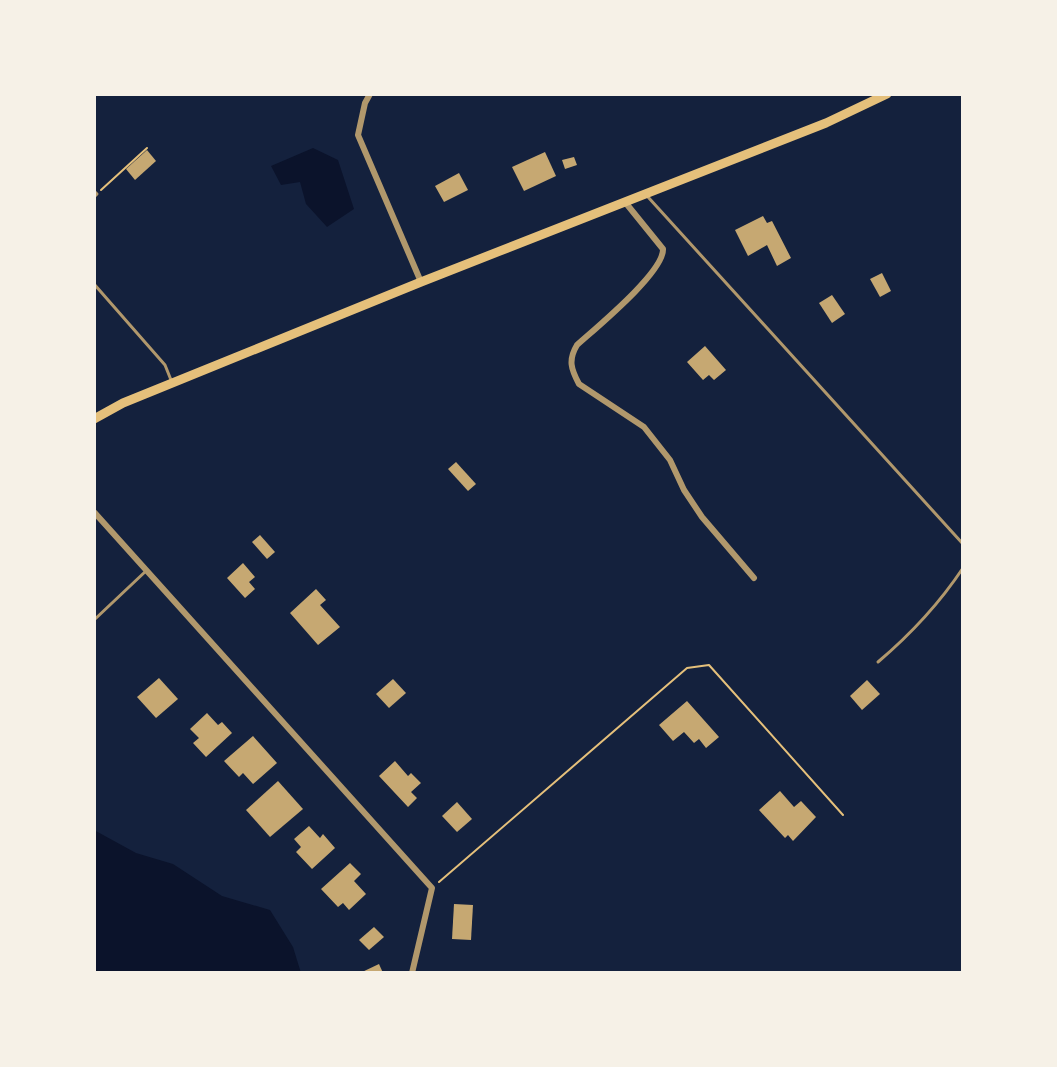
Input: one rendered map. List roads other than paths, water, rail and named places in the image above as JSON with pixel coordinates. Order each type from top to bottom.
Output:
[{"type":"main road","points":[[94,419],[172,383],[826,123],[887,94]]},
{"type":"street","points":[[370,94],[358,135],[421,282]]},
{"type":"street","points":[[625,202],[663,249],[663,258],[653,273],[577,345],[571,355],[573,374],[579,384],[644,427],[670,460],[684,490],[702,517],[754,578]]},
{"type":"street","points":[[94,512],[432,888],[412,973]]},
{"type":"lane","points":[[646,194],[963,544]]},
{"type":"lane","points":[[94,284],[165,365],[172,383]]},
{"type":"lane","points":[[878,662],[943,599],[963,568]]},
{"type":"lane","points":[[94,620],[147,570]]},
{"type":"water","points":[[313,148],[338,160],[354,209],[327,227],[306,204],[300,182],[281,185],[271,166]]},
{"type":"water","points":[[94,830],[136,853],[173,864],[222,896],[270,910],[293,947],[301,973],[94,973]]}]
